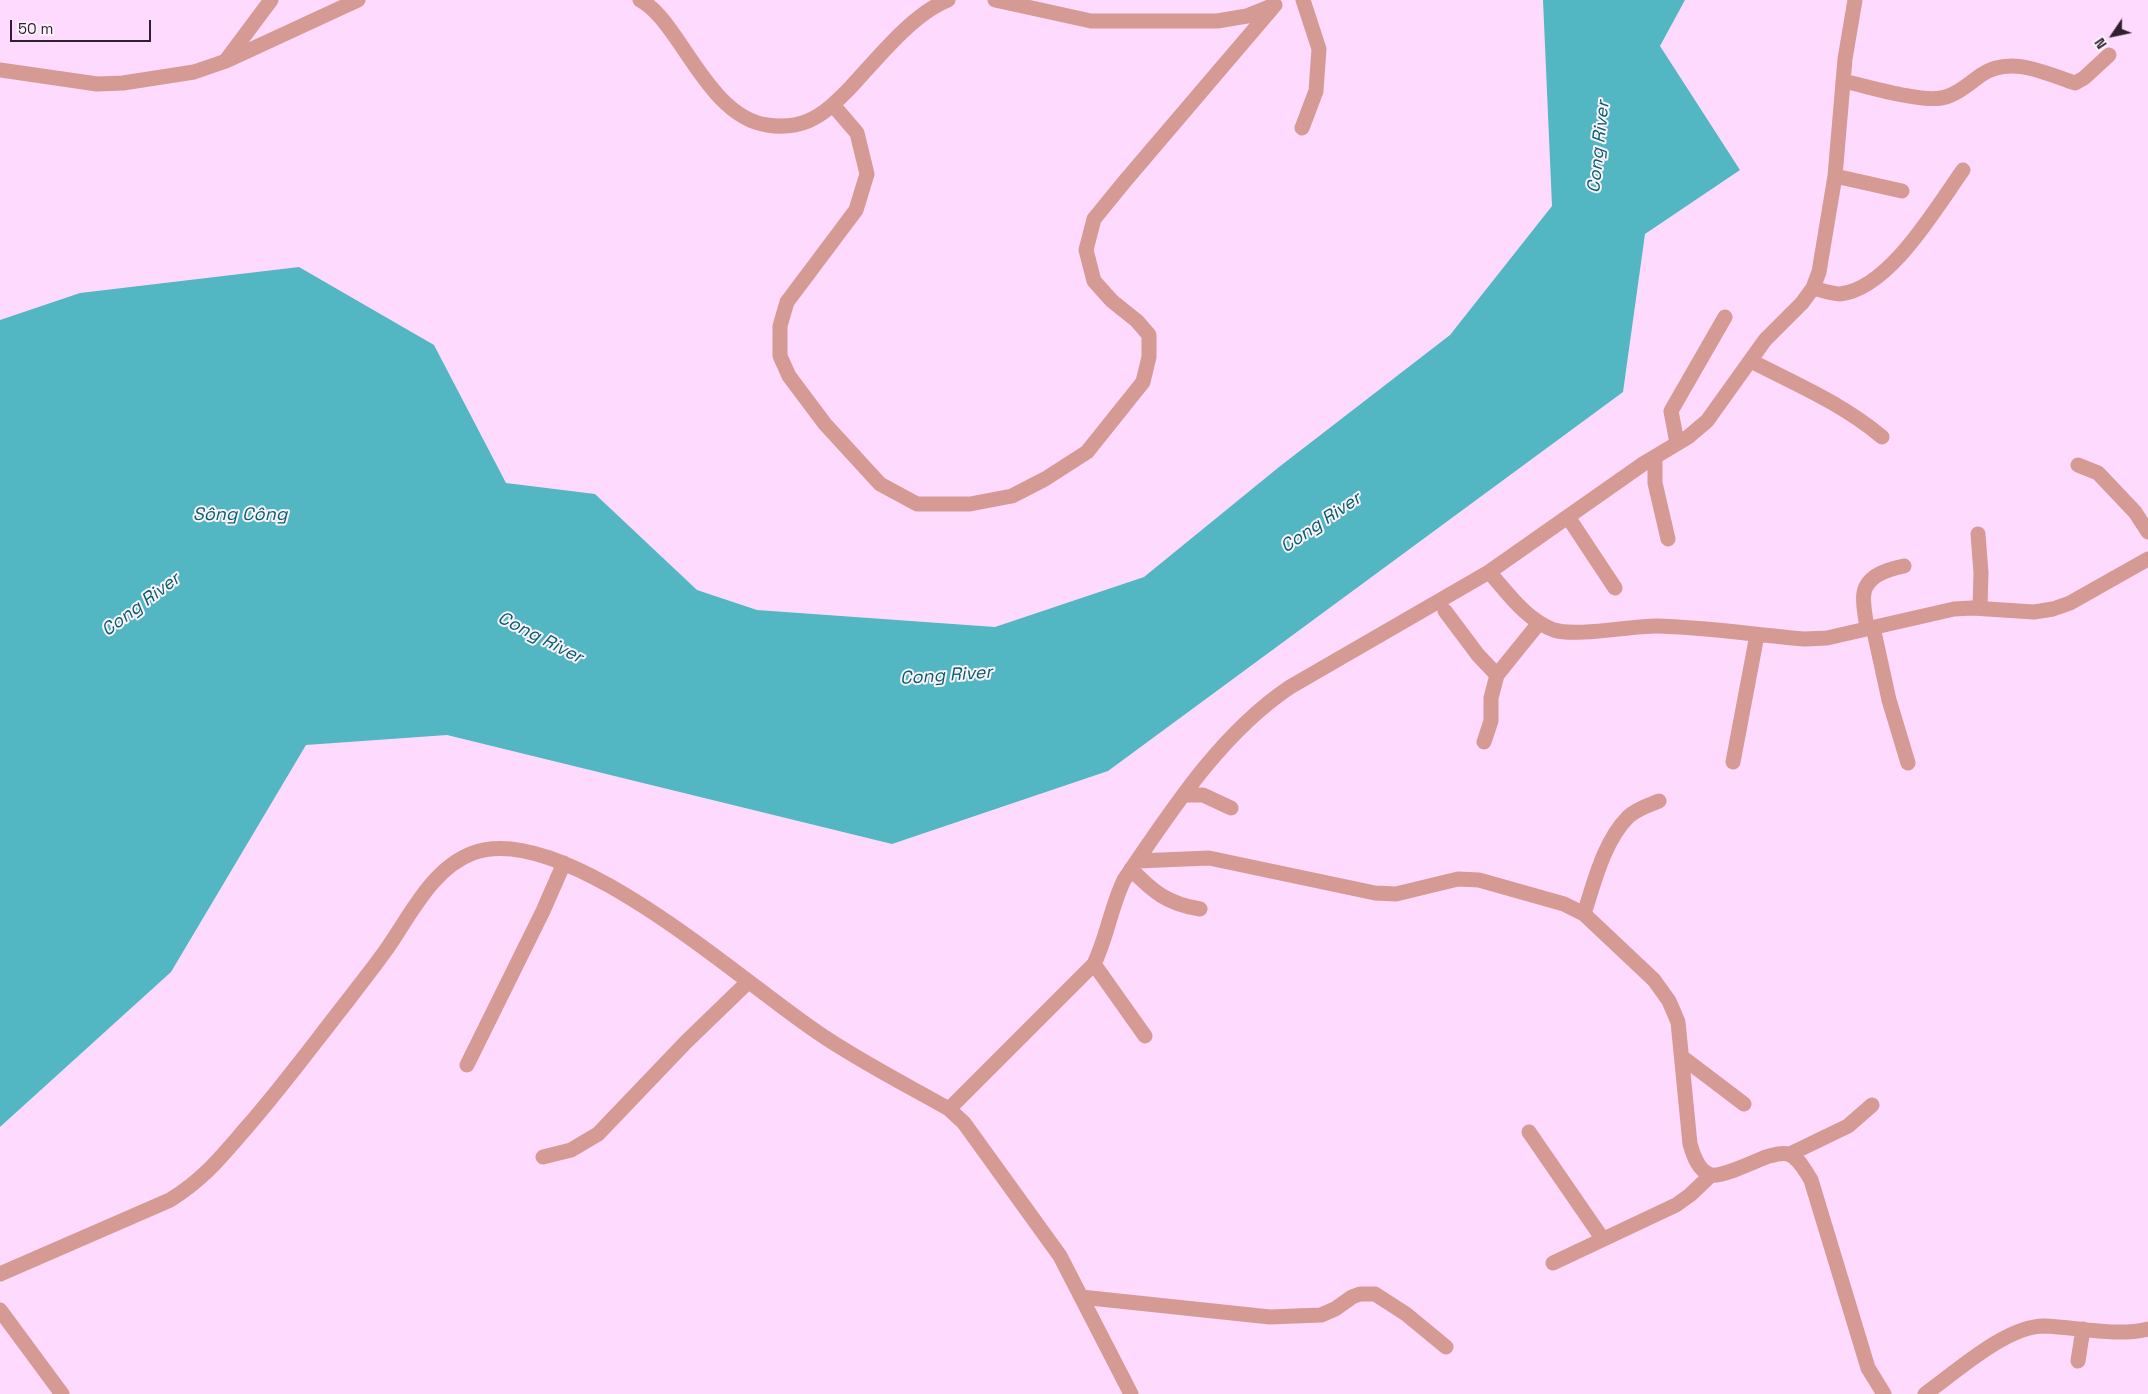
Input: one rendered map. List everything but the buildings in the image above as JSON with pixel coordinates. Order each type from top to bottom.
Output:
[{"type":"street","points":[[226,61],[271,0]]},
{"type":"street","points":[[0,70],[98,84],[123,83],[194,72],[226,61],[358,0]]},
{"type":"street","points":[[640,0],[663,19],[715,91],[732,108],[756,123],[781,127],[808,121],[837,111],[918,17],[939,2]]},
{"type":"street","points":[[995,0],[1091,22],[1217,21],[1247,16],[1279,2]]},
{"type":"street","points":[[1302,128],[1316,91],[1319,49],[1303,0]]},
{"type":"street","points":[[950,1109],[1094,964],[1100,951],[1117,894],[1134,865],[1202,769],[1261,709],[1276,697],[1489,572],[1699,429],[1707,421],[1776,328],[1802,303],[1813,288],[1819,272],[1835,176],[1843,81],[1856,0]]},
{"type":"street","points":[[837,111],[857,133],[867,174],[856,210],[787,302],[780,326],[780,356],[789,376],[825,424],[880,484],[917,504],[970,504],[1012,496],[1045,479],[1087,452],[1143,382],[1149,357],[1149,335],[1138,321],[1112,301],[1094,281],[1086,250],[1094,220],[1125,180],[1279,2]]},
{"type":"street","points":[[1843,81],[1909,96],[1941,98],[1954,93],[1988,70],[2000,66],[2021,65],[2075,83],[2084,78],[2108,55]]},
{"type":"street","points":[[1813,288],[1839,294],[1858,289],[1887,271],[1922,227],[1963,170]]},
{"type":"street","points":[[1835,176],[1902,191]]},
{"type":"street","points":[[1677,443],[1671,411],[1725,317]]},
{"type":"street","points":[[1751,361],[1822,397],[1864,422],[1882,438]]},
{"type":"street","points":[[1656,457],[1655,483],[1668,539]]},
{"type":"street","points":[[2078,465],[2098,473],[2135,512],[2148,532]]},
{"type":"street","points":[[1568,517],[1615,588]]},
{"type":"street","points":[[1978,534],[1981,573],[1980,608]]},
{"type":"street","points":[[1489,572],[1524,612],[1538,623],[1555,630],[1574,632],[1659,626],[1805,639],[1827,638],[1954,609],[1980,608],[2034,612],[2053,609],[2070,603],[2147,561]]},
{"type":"street","points":[[1904,566],[1885,570],[1870,582],[1864,593],[1870,628],[1908,763]]},
{"type":"street","points":[[1445,611],[1478,655],[1497,675]]},
{"type":"street","points":[[1484,742],[1491,721],[1491,698],[1497,675],[1538,623]]},
{"type":"street","points":[[1733,762],[1758,635]]},
{"type":"street","points":[[1183,795],[1203,795],[1231,808]]},
{"type":"street","points":[[1584,914],[1600,863],[1612,840],[1628,817],[1659,801]]},
{"type":"street","points":[[0,1274],[170,1200],[192,1187],[209,1171],[274,1096],[385,952],[436,878],[453,863],[474,852],[503,849],[530,851],[564,863],[609,885],[651,910],[837,1046],[950,1109],[964,1123],[1060,1256],[1131,1394]]},
{"type":"street","points":[[1134,865],[1208,858],[1375,893],[1396,894],[1458,879],[1478,880],[1564,904],[1584,914],[1654,980],[1669,1001],[1678,1022],[1690,1144],[1694,1157],[1702,1169],[1711,1175]]},
{"type":"street","points":[[467,1065],[543,911],[564,863]]},
{"type":"street","points":[[1134,865],[1149,887],[1164,899],[1181,906],[1200,909]]},
{"type":"street","points":[[1094,964],[1145,1036]]},
{"type":"street","points":[[544,1157],[571,1150],[598,1134],[686,1042],[748,982]]},
{"type":"street","points":[[1682,1057],[1744,1104]]},
{"type":"street","points":[[1553,1263],[1602,1238],[1676,1205],[1690,1195],[1711,1175],[1722,1174],[1776,1154],[1790,1154],[1848,1126],[1872,1105]]},
{"type":"street","points":[[1529,1132],[1602,1238]]},
{"type":"street","points":[[1790,1154],[1801,1163],[1811,1180],[1868,1368],[1884,1394]]},
{"type":"street","points":[[1081,1297],[1270,1317],[1321,1315],[1335,1309],[1352,1297],[1360,1294],[1375,1294],[1406,1314],[1446,1347]]},
{"type":"street","points":[[0,1310],[62,1394]]},
{"type":"street","points":[[1925,1394],[2000,1340],[2021,1329],[2042,1326],[2129,1331],[2148,1329]]},
{"type":"street","points":[[2078,1361],[2083,1329]]},
{"type":"water","name":"Sông Công","points":[[1543,0],[1685,0],[1660,46],[1740,170],[1645,234],[1623,392],[1108,771],[892,844],[447,735],[306,745],[171,972],[0,1127],[0,320],[80,293],[299,267],[434,345],[506,483],[595,494],[697,590],[757,610],[995,627],[1144,577],[1279,467],[1450,335],[1552,206]]},
{"type":"water label","name":"Cong River","points":[[1599,147]]},
{"type":"water label","name":"Cong River","points":[[1321,523]]},
{"type":"water label","name":"Cong River","points":[[141,605]]},
{"type":"water label","name":"Cong River","points":[[540,638]]},
{"type":"water label","name":"Cong River","points":[[946,676]]}]
